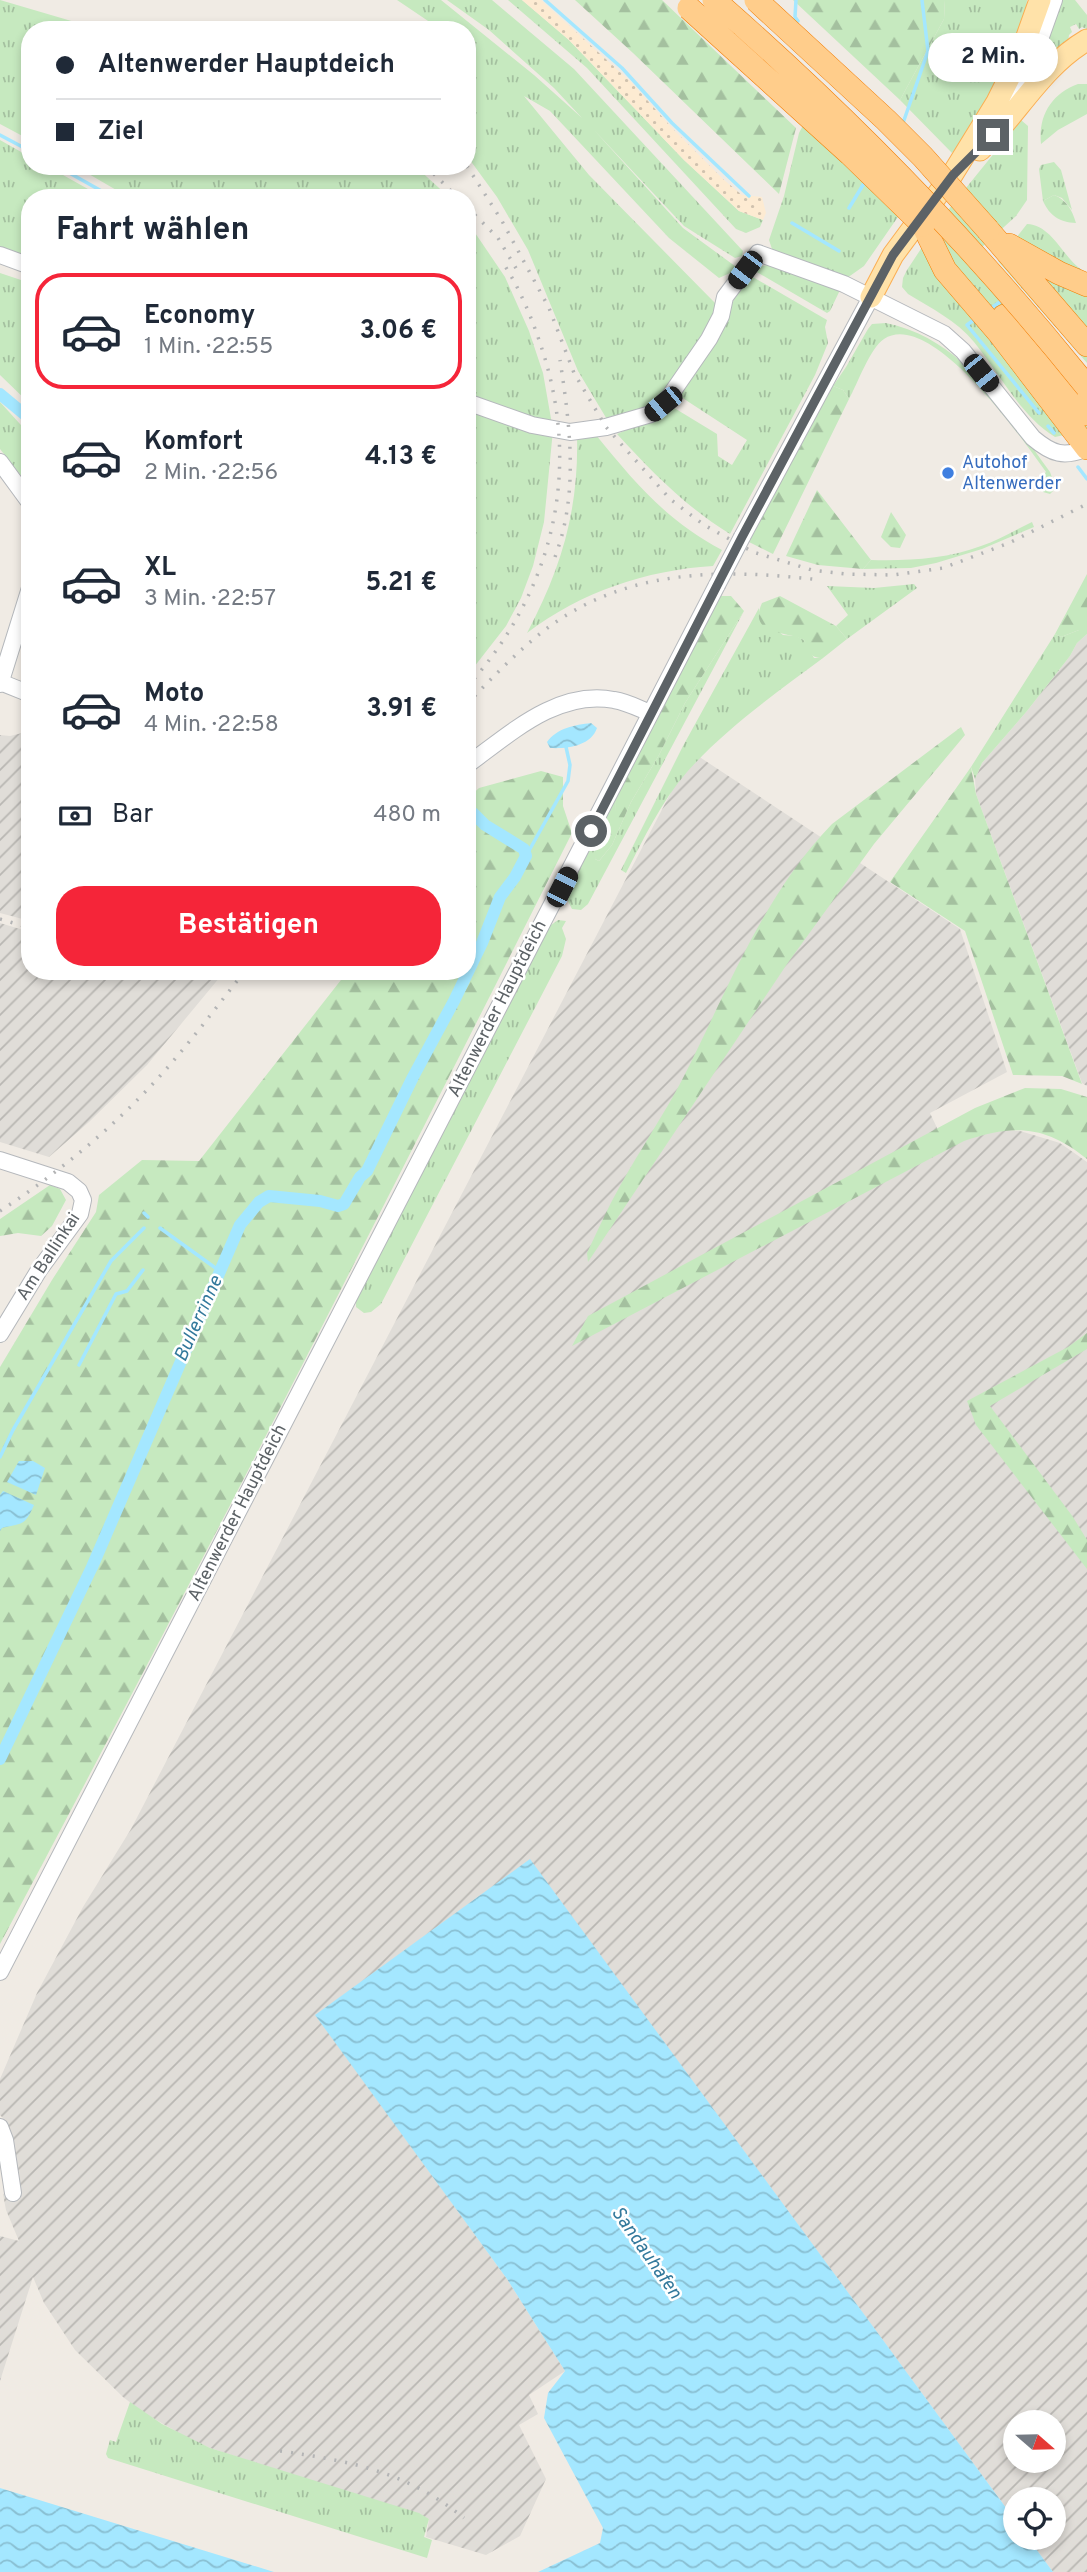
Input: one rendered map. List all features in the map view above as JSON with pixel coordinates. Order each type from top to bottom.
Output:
[{"type":"highway","points":[[679,0],[850,154],[923,225],[963,267],[1087,414]]},
{"type":"highway","points":[[713,0],[823,98],[904,179],[995,279],[1087,387]]},
{"type":"highway","points":[[756,0],[923,157],[1087,345]]},
{"type":"highway","points":[[923,225],[945,270],[999,333],[1087,448]]},
{"type":"highway","points":[[988,230],[1059,273],[1087,285]]},
{"type":"main road","points":[[871,297],[902,241],[953,175],[1011,76],[1040,0]]},
{"type":"main road","points":[[953,175],[983,148],[1049,70],[1063,56],[1087,40]]},
{"type":"street","points":[[1003,123],[1033,59],[1054,0]]},
{"type":"street","points":[[476,405],[532,425],[570,432],[606,427],[651,414],[673,391],[709,339],[721,316],[725,297],[758,253],[844,285],[923,323],[955,342],[1045,448],[1068,456],[1087,448]]},
{"type":"street","points":[[0,255],[21,263]]},
{"type":"street","name":"Altenwerder Hauptdeich","points":[[0,1972],[650,713],[871,297]]},
{"type":"street","points":[[0,462],[21,491]]},
{"type":"street","points":[[21,617],[0,682],[21,690]]},
{"type":"street","points":[[476,759],[543,712],[569,702],[611,699],[650,713]]},
{"type":"street","name":"Am Ballinkai","points":[[0,1160],[68,1182],[82,1196],[83,1205],[80,1214],[39,1270],[0,1334]]},
{"type":"street","points":[[0,2127],[5,2140],[13,2193]]},
{"type":"shaded area","points":[[1087,634],[1087,1086],[1082,1083],[976,794],[975,779],[982,763]]},
{"type":"shaded area","points":[[21,733],[21,919],[0,913],[0,735]]},
{"type":"shaded area","points":[[692,752],[960,929],[1007,1072],[930,1113],[946,1147],[975,1135],[1020,1131],[1060,1143],[1087,1162],[1087,2572],[1053,2572],[1037,2550],[1066,2550],[1066,2487],[1003,2487],[1003,2504],[530,1860],[316,2015],[507,2279],[565,2371],[529,2395],[538,2414],[519,2425],[546,2479],[520,2536],[486,2555],[426,2537],[429,2519],[210,2448],[186,2437],[144,2413],[123,2397],[75,2350],[44,2303],[33,2277],[0,2381],[0,2236],[19,2241],[6,2210],[3,2194],[21,2190],[11,2136],[6,2121],[0,2115],[0,2079],[37,1993],[83,1907],[131,1829]]},
{"type":"shaded area","points":[[0,923],[21,929],[21,980],[218,980],[147,1065],[49,1157],[0,1142]]},
{"type":"green space","points":[[0,0],[71,21],[21,21],[21,135],[0,124]]},
{"type":"green space","points":[[397,0],[441,0],[467,21],[428,21]]},
{"type":"green space","points":[[447,0],[492,0],[574,69],[743,251],[742,256],[735,258],[684,226],[594,130],[683,228],[739,269],[719,278],[669,238],[550,111],[524,96],[589,175],[716,304],[712,326],[650,411],[608,421],[578,371],[528,250],[497,197],[476,168],[476,28],[582,118],[554,88],[489,30]]},
{"type":"green space","points":[[508,0],[522,0],[569,40],[684,160],[739,211],[763,220],[760,227],[746,233],[736,229],[587,68]]},
{"type":"green space","points":[[575,0],[662,0],[796,128],[779,194],[633,53]]},
{"type":"green space","points":[[793,0],[945,0],[944,19],[900,100]]},
{"type":"green space","points":[[945,0],[1027,0],[1010,58],[975,122],[952,153],[900,100],[944,19]]},
{"type":"green space","points":[[1057,0],[1075,0],[1087,15],[1087,29],[1079,29],[1076,24],[1070,27],[1072,32],[1068,42],[1042,67],[1036,63]]},
{"type":"green space","points":[[1078,84],[1087,84],[1087,114],[1058,130],[1041,144],[1042,124],[1048,107],[1060,94]]},
{"type":"green space","points":[[821,91],[918,188],[864,266],[847,278],[773,252],[769,240],[784,196],[799,133]]},
{"type":"green space","points":[[1021,120],[1028,126],[1027,200],[1016,216],[969,259],[1087,372],[1087,430],[1055,437],[1021,406],[967,334],[943,315],[908,294],[902,287],[907,270],[940,220]]},
{"type":"green space","points":[[0,140],[21,152],[21,175],[63,175],[88,189],[21,189],[21,261],[0,253]]},
{"type":"green space","points":[[1054,162],[1061,170],[1072,210],[1062,198],[1054,195],[1043,201],[1039,169],[1041,165]]},
{"type":"green space","points":[[90,175],[425,175],[440,189],[115,189]]},
{"type":"green space","points":[[1054,195],[1068,206],[1076,223],[1060,220],[1049,211],[1043,201]]},
{"type":"green space","points":[[1027,224],[1045,231],[1079,268],[1087,273],[1087,363],[998,261]]},
{"type":"green space","points":[[476,234],[505,277],[529,331],[543,373],[553,430],[544,522],[533,566],[521,598],[506,626],[476,664]]},
{"type":"green space","points":[[768,265],[840,290],[830,311],[827,313],[755,271],[757,267]]},
{"type":"green space","points":[[0,273],[21,280],[21,395],[0,375]]},
{"type":"green space","points":[[746,273],[827,320],[825,327],[828,343],[815,375],[730,534],[670,488],[617,434],[659,416],[671,406],[717,434],[718,456],[732,465],[747,440],[678,395],[722,326]]},
{"type":"green space","points":[[886,323],[914,332],[939,345],[981,381],[1050,472],[1054,483],[1050,494],[1043,492],[1042,476],[1046,472],[1018,433],[974,382],[950,359],[926,342],[904,335],[884,339],[869,358],[849,399],[843,390],[833,386],[872,324]]},
{"type":"green space","points":[[833,386],[843,390],[849,399],[773,554],[749,542]]},
{"type":"green space","points":[[0,402],[21,425],[21,476],[0,449]]},
{"type":"green space","points":[[596,435],[653,500],[684,526],[722,550],[713,566],[663,572],[615,586],[569,606],[527,633],[549,586],[566,538],[575,489],[577,436]]},
{"type":"green space","points":[[817,490],[871,560],[863,569],[818,565],[786,556]]},
{"type":"green space","points":[[891,512],[906,535],[900,548],[891,547],[881,537]]},
{"type":"green space","points":[[1032,522],[1034,527],[982,549],[936,563],[911,568],[863,569],[871,560],[955,554],[994,541]]},
{"type":"green space","points":[[1087,574],[1087,630],[1061,637],[1055,634]]},
{"type":"green space","points":[[914,584],[917,588],[847,639],[836,626],[848,615],[827,586],[874,588]]},
{"type":"green space","points":[[720,596],[731,596],[744,611],[685,703],[631,802],[612,845],[599,861],[595,859],[597,841],[613,822],[615,797]]},
{"type":"green space","points":[[780,596],[836,626],[847,639],[823,658],[818,658],[810,653],[804,640],[764,627],[759,614],[762,603]]},
{"type":"green space","points":[[759,608],[759,616],[783,635],[804,640],[814,658],[823,658],[735,726],[687,772],[661,808],[626,873],[621,870],[683,746]]},
{"type":"green space","points":[[744,611],[588,904],[581,910],[572,909],[568,901],[568,887],[615,797],[616,817],[595,859],[599,861],[612,845],[631,802],[685,703]]},
{"type":"green space","points":[[1087,630],[1087,634],[982,763],[975,779],[971,767],[1055,634],[1061,637]]},
{"type":"green space","points":[[961,727],[965,735],[874,844],[787,964],[588,1262],[587,1253],[611,1202],[675,1093],[748,946],[786,882],[832,824]]},
{"type":"green space","points":[[971,767],[976,794],[1082,1084],[1062,1076],[1013,1075],[965,931],[890,882]]},
{"type":"green space","points":[[541,771],[563,777],[563,806],[572,833],[289,1390],[0,1944],[0,1367],[96,1212],[99,1195],[142,1160],[199,1161],[341,980],[476,980],[476,791]]},
{"type":"green space","points":[[558,920],[566,921],[562,928],[566,939],[562,956],[381,1304],[371,1312],[364,1313],[356,1307],[356,1301],[547,928]]},
{"type":"green space","points":[[1025,1088],[1061,1089],[1087,1097],[1087,1159],[1057,1139],[1028,1131],[998,1132],[964,1141],[572,1346],[588,1316],[975,1108]]},
{"type":"green space","points":[[50,1185],[60,1189],[66,1200],[52,1226],[41,1236],[18,1233],[0,1236],[0,1219]]},
{"type":"green space","points":[[1087,1333],[1087,1349],[990,1406],[1073,1517],[1087,1540],[1087,1569],[976,1425],[967,1401],[1068,1347]]},
{"type":"green space","points":[[130,2402],[162,2424],[210,2448],[419,2513],[429,2519],[424,2537],[432,2540],[427,2558],[108,2458],[106,2454],[110,2440],[116,2442]]},
{"type":"sand","points":[[522,0],[541,0],[631,82],[723,179],[742,195],[762,197],[766,213],[763,220],[739,211],[684,160],[569,40]]},
{"type":"water","points":[[591,723],[597,728],[584,743],[550,748],[547,742],[556,733]]},
{"type":"water","points":[[19,1461],[33,1461],[45,1468],[36,1495],[7,1482]]},
{"type":"water","points":[[3,1491],[34,1505],[22,1522],[0,1531],[0,1495]]},
{"type":"water","name":"Sandauhafen","points":[[530,1859],[1003,2504],[1003,2550],[1037,2550],[1053,2572],[538,2572],[600,2543],[603,2528],[544,2418],[548,2393],[565,2371],[507,2279],[315,2015]]},
{"type":"water","points":[[0,2488],[274,2572],[0,2572]]},
{"type":"waterway","points":[[545,0],[622,68],[672,123],[749,196]]},
{"type":"waterway","points":[[796,0],[795,17],[798,21]]},
{"type":"waterway","points":[[902,126],[928,51],[922,0]]},
{"type":"waterway","points":[[0,135],[21,146]]},
{"type":"waterway","points":[[73,175],[98,189]]},
{"type":"waterway","points":[[849,208],[866,180]]},
{"type":"waterway","points":[[792,223],[839,251]]},
{"type":"waterway","points":[[990,309],[1004,299]]},
{"type":"waterway","points":[[975,319],[967,325],[1039,413]]},
{"type":"waterway","points":[[0,394],[21,412]]},
{"type":"waterway","points":[[1048,426],[1054,433]]},
{"type":"waterway","points":[[1078,467],[1087,479]]},
{"type":"waterway","points":[[526,856],[568,781],[570,765],[566,747]]},
{"type":"waterway","name":"Bullerrinne","points":[[476,816],[485,825],[524,849],[526,856],[500,897],[476,955]]},
{"type":"waterway","name":"Bullerrinne","points":[[0,1759],[92,1567],[240,1225],[259,1202],[269,1196],[320,1201],[338,1206],[344,1204],[360,1177],[367,1171],[464,980]]},
{"type":"waterway","points":[[144,1213],[148,1217]]},
{"type":"waterway","points":[[0,1457],[111,1261],[144,1228]]},
{"type":"waterway","points":[[160,1228],[221,1272]]},
{"type":"waterway","points":[[79,1365],[116,1294],[127,1291],[143,1270]]},
{"type":"railway","points":[[435,175],[449,189]]},
{"type":"railway","points":[[473,175],[502,221],[549,308],[574,373],[606,427],[670,499],[704,525],[753,552],[812,570],[846,574],[893,575],[943,568],[1009,543],[1087,504]]},
{"type":"railway","points":[[476,216],[498,238],[520,275]]},
{"type":"railway","points":[[476,676],[497,650],[521,611],[539,570],[552,528],[559,485],[559,440],[554,395],[535,328],[505,266]]},
{"type":"railway","points":[[555,557],[563,533],[570,484],[569,434],[560,360]]},
{"type":"railway","points":[[476,695],[536,637],[568,614],[601,597],[636,585],[671,578],[708,575],[745,574],[820,580]]},
{"type":"railway","points":[[0,919],[21,925]]},
{"type":"railway","points":[[0,1211],[64,1165],[123,1114],[193,1038],[238,980]]},
{"type":"railway","points":[[280,2451],[354,2464],[399,2479],[443,2502],[464,2518]]},
{"type":"place","name":"Autohof Altenwerder","points":[[948,473]]},
{"type":"route","points":[[591,831],[742,537],[893,255],[953,175],[983,148],[993,135]]}]
